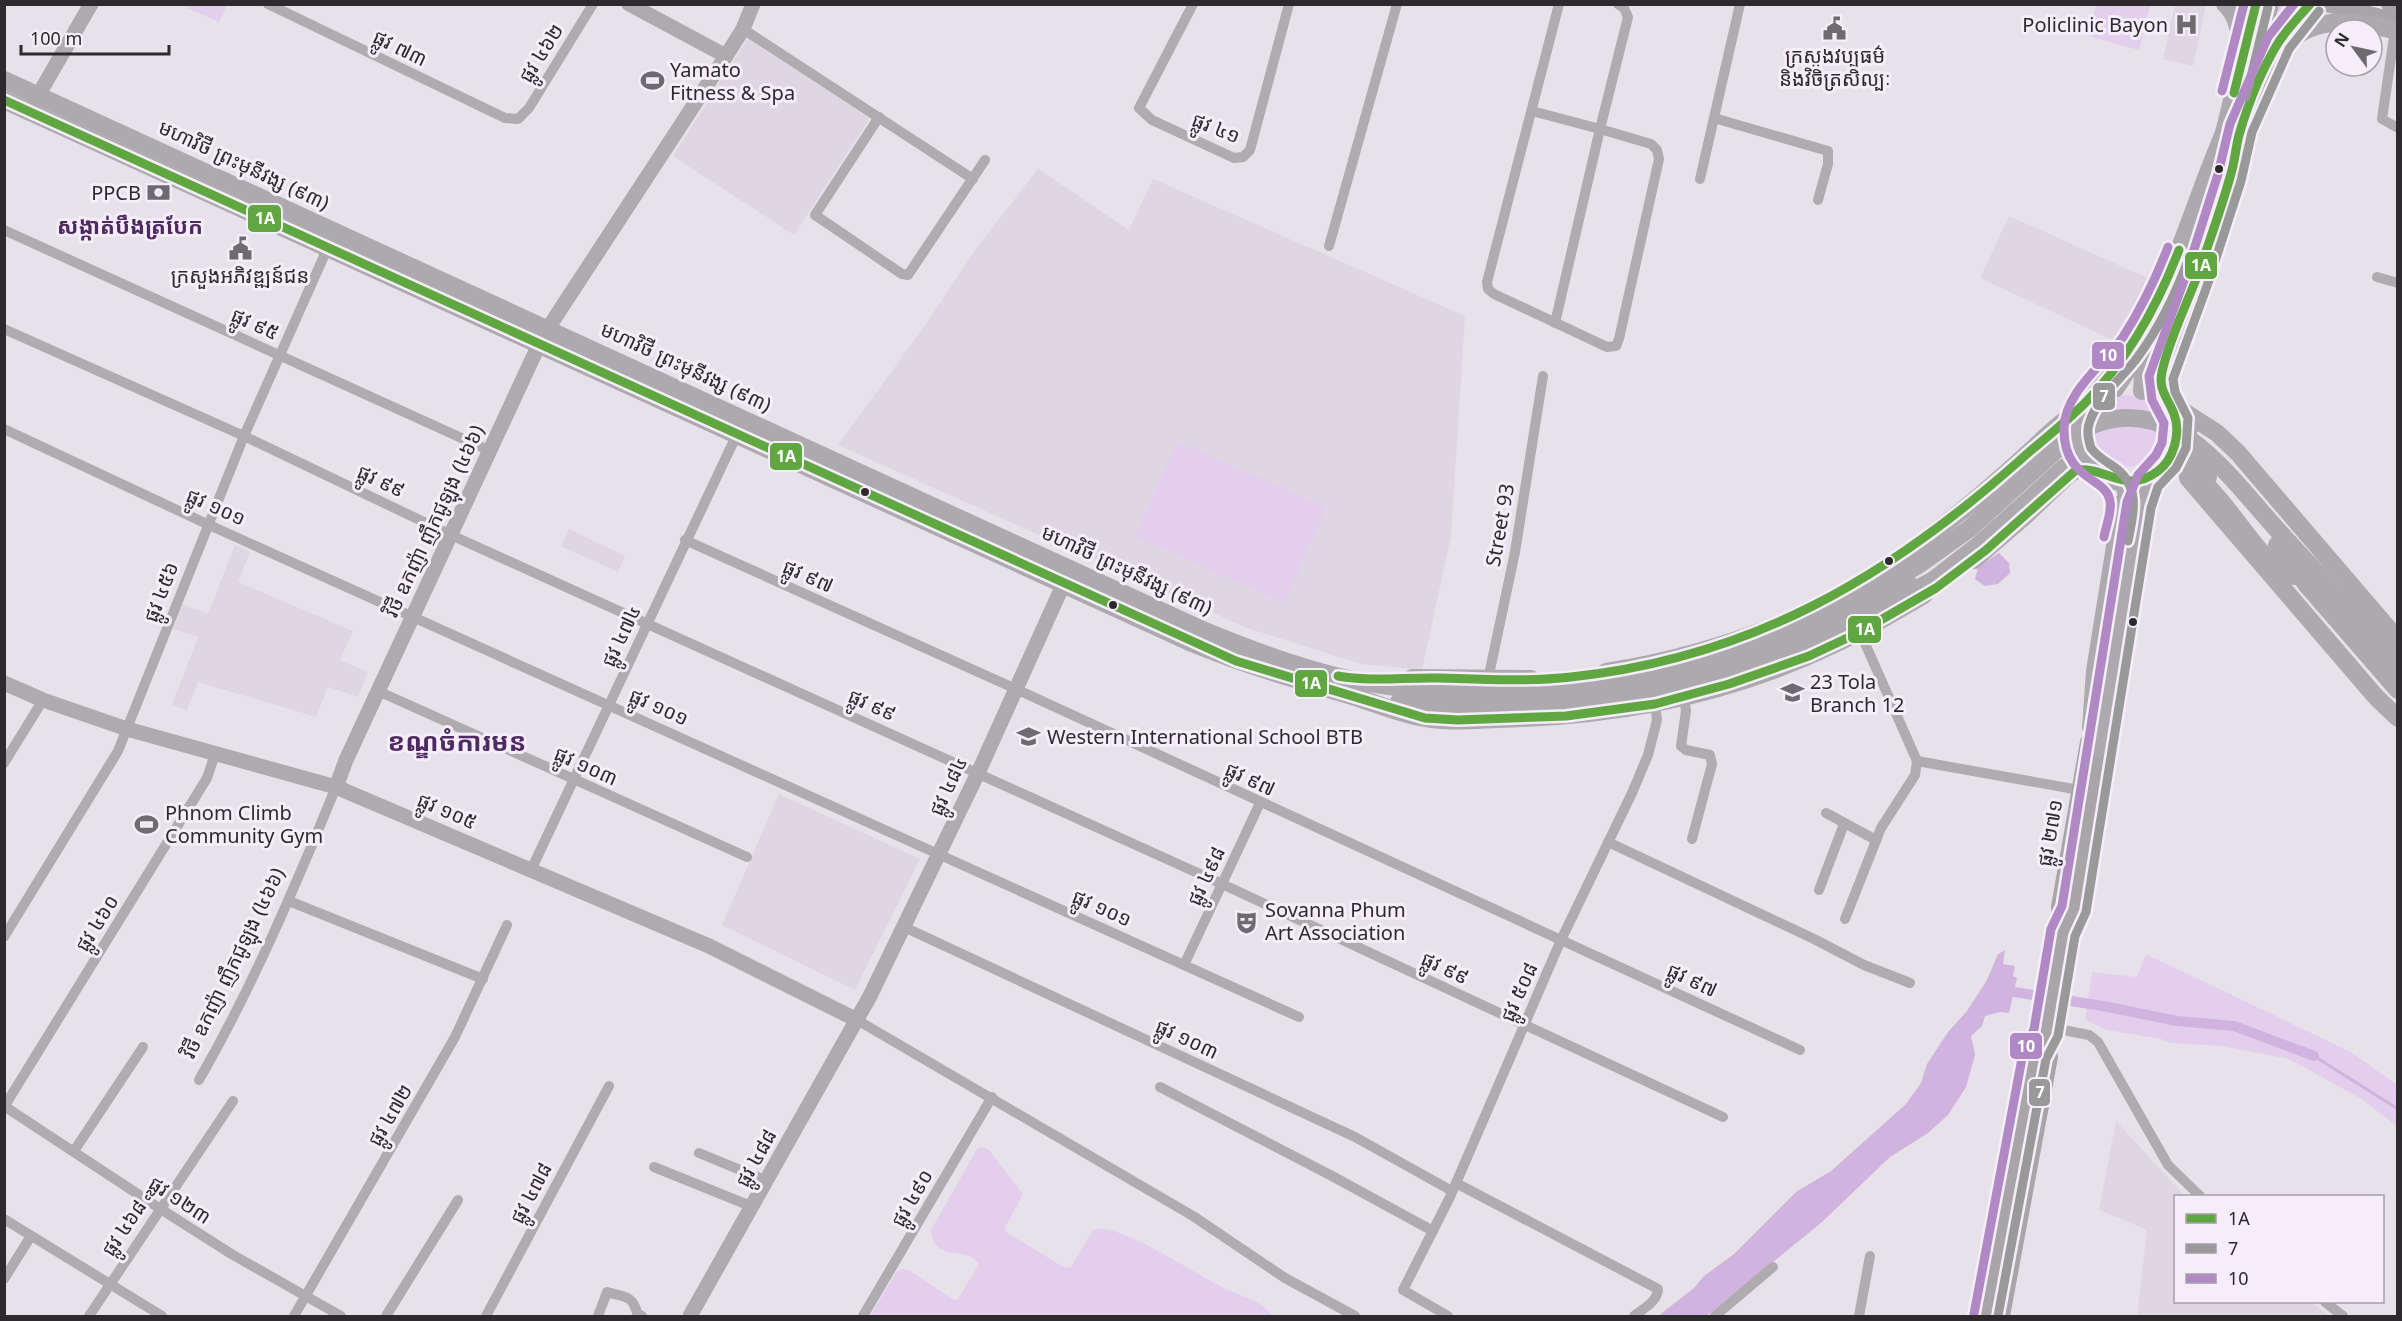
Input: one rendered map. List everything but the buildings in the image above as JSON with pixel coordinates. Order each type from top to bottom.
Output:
[{"type":"highway","points":[[2225,4],[2239,28],[2241,67]]},
{"type":"highway","points":[[2094,745],[2139,505],[2144,488],[2159,466],[2169,437],[2161,378],[2196,282],[2230,177],[2241,67],[2256,4]]},
{"type":"highway","points":[[1859,620],[1896,569],[1963,521],[2089,402],[2132,345],[2161,294],[2234,133],[2270,4]]},
{"type":"highway","points":[[2142,391],[2145,368],[2182,279],[2213,176],[2279,43],[2310,4]]},
{"type":"highway","points":[[2262,80],[2290,40],[2314,26],[2345,21],[2397,27]]},
{"type":"highway","name":"មហាវិថី ព្រះមុនីវង្ស (៩៣)","points":[[4,80],[34,103],[1068,576],[1240,646],[1301,666],[1352,688]]},
{"type":"highway","name":"មហាវិថី ព្រះមុនីវង្ស (៩៣)","points":[[4,100],[34,103]]},
{"type":"highway","name":"មហាវិថី ព្រះមុនីវង្ស (៩៣)","points":[[284,217],[328,247],[544,336]]},
{"type":"highway","points":[[2115,389],[2142,349],[2182,279]]},
{"type":"highway","points":[[1352,688],[1428,678],[1575,677],[1666,661],[1716,648],[1794,619],[1891,563],[1959,514],[2112,383],[2132,381],[2147,385],[2211,441],[2231,460],[2294,534],[2306,579],[2376,697],[2397,718]]},
{"type":"highway","points":[[2089,402],[2115,389],[2128,388],[2142,391],[2164,401]]},
{"type":"highway","points":[[2089,402],[2083,434],[2086,448],[2118,489],[2122,502],[2095,672],[2094,745]]},
{"type":"highway","points":[[1352,688],[1425,718],[1458,720],[1566,716],[1655,704],[1729,684],[1809,656],[1859,620],[1920,564],[1969,529],[2074,434],[2093,424],[2124,418],[2168,426],[2204,448],[2306,579],[2397,690]]},
{"type":"highway","points":[[1859,620],[1925,585],[1981,543],[2064,468],[2079,460],[2124,482],[2129,501],[2104,672],[2093,709]]},
{"type":"highway","points":[[1352,688],[1454,692],[1568,689],[1720,666],[1797,630],[1859,620],[1914,601],[1936,588],[1986,550],[2069,474],[2080,468],[2135,473],[2171,462],[2190,469],[2267,558],[2306,579],[2397,640]]},
{"type":"highway","points":[[1891,563],[1914,601]]},
{"type":"highway","points":[[2306,579],[2397,664]]},
{"type":"highway","points":[[2306,579],[2397,711]]},
{"type":"highway","points":[[1837,596],[1859,620]]},
{"type":"main road","points":[[2326,4],[2397,27]]},
{"type":"main road","points":[[2389,4],[2397,6]]},
{"type":"main road","name":"ផ្លូវ ២៧១","points":[[2002,1317],[2050,1057],[2047,1027],[2063,932],[2074,910],[2086,791],[2094,745]]},
{"type":"main road","name":"ផ្លូវ ២៧១","points":[[1986,1317],[2034,1055],[2047,1027]]},
{"type":"street","points":[[34,103],[91,4]]},
{"type":"street","name":"ផ្លូវ ៧៣","points":[[268,4],[505,118],[518,119]]},
{"type":"street","name":"ផ្លូវ ៤៦២","points":[[518,119],[529,108],[592,4]]},
{"type":"street","points":[[629,4],[726,56]]},
{"type":"street","name":"វិថី ឧកញ៉ា ញឹកជូឡុង (៤៦៦)","points":[[199,1080],[222,1041],[289,901],[344,766],[544,336],[743,29],[753,4]]},
{"type":"street","name":"ផ្លូវ ៤១","points":[[1193,4],[1139,108],[1152,120],[1234,158],[1243,157],[1250,150],[1289,4]]},
{"type":"street","points":[[1329,246],[1397,4]]},
{"type":"street","points":[[1532,111],[1651,144],[1657,150],[1659,159],[1616,346],[1607,347],[1494,294],[1488,289],[1487,282],[1559,4]]},
{"type":"street","points":[[1555,323],[1628,17],[1624,8],[1618,4]]},
{"type":"street","points":[[1700,179],[1740,4]]},
{"type":"street","points":[[2397,27],[2382,119],[2397,128]]},
{"type":"street","points":[[743,29],[973,178]]},
{"type":"street","points":[[879,117],[814,215],[902,274],[908,275],[985,160]]},
{"type":"street","points":[[1714,118],[1828,151],[1828,164],[1818,200]]},
{"type":"street","name":"ផ្លូវ ៩៥","points":[[4,231],[490,451]]},
{"type":"street","name":"ផ្លូវ ៤៥៦","points":[[4,937],[118,752],[207,524],[328,247]]},
{"type":"street","points":[[2377,277],[2397,283]]},
{"type":"street","name":"ផ្លូវ ៩៩","points":[[4,329],[244,436],[451,535],[1222,884],[1723,1117]]},
{"type":"street","name":"Street 93","points":[[1490,679],[1515,552],[1543,376]]},
{"type":"street","name":"ផ្លូវ ៤៧៤","points":[[536,859],[740,427]]},
{"type":"street","name":"ផ្លូវ ១០១","points":[[4,429],[207,524],[413,615],[1299,1017]]},
{"type":"street","name":"ផ្លូវ ៩៧","points":[[686,540],[1016,689],[1800,1050]]},
{"type":"street","name":"ផ្លូវ ៤៨៤","points":[[859,1017],[978,773],[1068,576]]},
{"type":"street","points":[[1845,919],[1881,828],[1915,775],[1917,761],[1859,620]]},
{"type":"street","name":"ផ្លូវ ១០៥","points":[[4,683],[43,700],[129,725],[214,754],[337,784],[536,859],[709,946],[859,1017]]},
{"type":"street","name":"ផ្លូវ ១០៣","points":[[378,691],[747,857]]},
{"type":"street","points":[[1684,697],[1686,711],[1681,746],[1686,750],[1710,754],[1712,757],[1692,839]]},
{"type":"street","points":[[4,763],[43,700]]},
{"type":"street","name":"ផ្លូវ ៥០៨","points":[[1448,1317],[1404,1290],[1454,1187],[1561,940],[1648,755],[1657,720],[1655,704]]},
{"type":"street","name":"ផ្លូវ ៤៦០","points":[[5,1107],[207,778],[214,754]]},
{"type":"street","points":[[1917,761],[2086,791]]},
{"type":"street","name":"ផ្លូវ ៤៩៨","points":[[1184,965],[1260,803]]},
{"type":"street","points":[[1826,813],[1876,840]]},
{"type":"street","points":[[1819,890],[1844,824]]},
{"type":"street","points":[[1608,842],[1742,904],[1864,965],[1910,983]]},
{"type":"street","points":[[289,901],[483,979]]},
{"type":"street","name":"ផ្លូវ ៤៧២","points":[[294,1317],[455,1037],[507,925]]},
{"type":"street","name":"ផ្លូវ ១០៣","points":[[904,927],[1355,1137],[1658,1289],[1658,1294],[1652,1302],[1634,1317]]},
{"type":"street","points":[[859,1017],[1193,1216],[1285,1278],[1355,1317]]},
{"type":"street","name":"ផ្លូវ ៤៨៨","points":[[690,1317],[859,1017]]},
{"type":"street","points":[[2047,1027],[2089,1035],[2098,1042],[2168,1165],[2198,1195]]},
{"type":"street","points":[[74,1151],[143,1047]]},
{"type":"street","name":"ផ្លូវ ៤៧៨","points":[[486,1317],[609,1086]]},
{"type":"street","points":[[1160,1087],[1433,1231]]},
{"type":"street","name":"ផ្លូវ ៤៩០","points":[[863,1317],[992,1097]]},
{"type":"street","name":"ផ្លូវ ៤៦៨","points":[[88,1317],[232,1101]]},
{"type":"street","name":"ផ្លូវ ១២៣","points":[[5,1107],[159,1208],[340,1317]]},
{"type":"street","points":[[699,1153],[767,1181]]},
{"type":"street","points":[[654,1167],[753,1207]]},
{"type":"street","points":[[386,1317],[458,1200]]},
{"type":"street","points":[[4,1219],[162,1317]]},
{"type":"street","points":[[4,1279],[31,1236]]},
{"type":"street","points":[[1859,1317],[1870,1256]]},
{"type":"street","points":[[1715,1317],[1773,1267]]},
{"type":"street","points":[[598,1317],[607,1292],[630,1299],[635,1304],[637,1313],[642,1317]]},
{"type":"street","points":[[2326,1303],[2343,1317]]},
{"type":"shaded area","points":[[189,4],[227,5],[219,22],[187,8]]},
{"type":"shaded area","points":[[2096,5],[2150,5],[2139,50],[2088,36]]},
{"type":"shaded area","name":"Policlinic Bayon","points":[[2175,5],[2206,5],[2193,66],[2163,59]]},
{"type":"shaded area","points":[[2276,5],[2296,5],[2264,49]]},
{"type":"shaded area","points":[[748,38],[870,118],[794,235],[673,156]]},
{"type":"shaded area","points":[[1038,169],[1129,230],[1153,179],[1465,316],[1451,536],[1422,670],[1361,664],[1247,628],[838,445],[926,324],[975,250]]},
{"type":"shaded area","points":[[2009,216],[2152,280],[2119,343],[1980,278]]},
{"type":"shaded area","points":[[2126,395],[2146,401],[2156,411],[2162,431],[2156,451],[2146,461],[2126,467],[2106,461],[2096,451],[2090,431],[2096,411],[2106,401]]},
{"type":"shaded area","points":[[1178,442],[1327,507],[1284,603],[1134,536]]},
{"type":"shaded area","points":[[569,529],[625,556],[618,572],[561,546]]},
{"type":"shaded area","points":[[235,545],[250,552],[238,582],[353,631],[340,660],[368,672],[358,697],[328,687],[316,717],[198,682],[187,710],[172,705],[198,637],[173,629],[182,604],[208,614]]},
{"type":"shaded area","points":[[1999,553],[2009,563],[2010,573],[1998,584],[1985,586],[1975,579],[1978,567]]},
{"type":"shaded area","points":[[779,794],[920,859],[855,990],[722,925]]},
{"type":"shaded area","points":[[2005,950],[2003,964],[2015,966],[2013,976],[2017,978],[2009,1013],[2000,1012],[1985,1016],[1982,1026],[1971,1036],[1975,1055],[1966,1087],[1948,1115],[1928,1133],[1890,1157],[1822,1222],[1707,1316],[1658,1316],[1694,1288],[1704,1276],[1734,1254],[1796,1192],[1831,1171],[1906,1104],[1921,1083],[1927,1064],[1948,1032],[1967,1011],[1987,980],[1998,954]]},
{"type":"shaded area","points":[[2146,954],[2351,1052],[2397,1085],[2397,1126],[2360,1098],[2289,1059],[2221,1046],[2171,1043],[2161,1039],[2106,1030],[2085,1019],[2092,972],[2137,977]]},
{"type":"shaded area","points":[[2116,1121],[2184,1195],[2174,1195],[2174,1303],[2312,1303],[2329,1316],[2137,1316],[2147,1230],[2099,1210]]},
{"type":"shaded area","points":[[981,1147],[988,1149],[1023,1194],[1005,1228],[1006,1232],[1065,1268],[1071,1267],[1093,1230],[1104,1229],[1120,1233],[1159,1251],[1214,1283],[1257,1302],[1273,1316],[870,1316],[896,1273],[901,1269],[909,1270],[954,1300],[958,1299],[979,1264],[966,1255],[938,1247],[933,1240],[931,1230],[977,1149]]},
{"type":"waterway","points":[[2014,992],[2103,1006],[2177,1021],[2234,1026],[2314,1056]]},
{"type":"waterway","points":[[2314,1056],[2398,1109]]},
{"type":"transit line","name":"10","points":[[2222,91],[2244,4]]},
{"type":"transit line","name":"1A","points":[[2234,93],[2256,4]]},
{"type":"transit line","name":"10","points":[[1974,1314],[2023,1053],[2034,1029],[2051,929],[2062,906],[2127,502],[2138,475],[2156,455],[2162,443],[2164,423],[2152,400],[2149,376],[2185,278],[2218,174],[2230,124],[2268,37],[2294,4]]},
{"type":"transit line","name":"1A","points":[[4,100],[1236,661],[1425,718],[1458,720],[1566,716],[1655,704],[1729,684],[1809,656],[1860,632],[1936,588],[1986,550],[2076,470],[2087,470],[2126,481],[2136,481],[2146,478],[2164,466],[2175,445],[2177,429],[2174,414],[2161,384],[2166,357],[2219,214],[2246,111],[2278,43],[2310,4]]},
{"type":"transit line","name":"7","points":[[2246,97],[2268,7]]},
{"type":"transit line","name":"7","points":[[1998,1316],[2046,1059],[2058,1036],[2075,936],[2086,912],[2151,508],[2158,487],[2176,468],[2186,448],[2188,418],[2175,392],[2173,379],[2207,286],[2241,181],[2252,132],[2289,49],[2319,11]]},
{"type":"transit line","name":"10","points":[[2104,537],[2110,514],[2110,501],[2107,493],[2077,468],[2070,458],[2064,428],[2066,415],[2078,391],[2130,326],[2148,293],[2168,247]]},
{"type":"transit line","name":"1A","points":[[1338,676],[1376,679],[1505,680],[1571,677],[1636,667],[1698,652],[1756,631],[1812,606],[1866,576],[1918,542],[1969,503],[2084,404],[2114,370],[2139,332],[2161,292],[2179,250]]},
{"type":"transit line","name":"7","points":[[2128,541],[2133,512],[2130,485],[2117,469],[2091,448],[2088,434],[2089,424],[2099,404],[2137,358],[2153,334],[2174,295],[2190,255]]},
{"type":"place","name":"Policlinic Bayon","points":[[2186,25]]},
{"type":"place","name":"ក្រសួងវប្បធម៌ និងវិចិត្រសិល្បៈ","points":[[1835,29]]},
{"type":"place","name":"Yamato Fitness & Spa","points":[[652,81]]},
{"type":"place","name":"PPCB","points":[[159,193]]},
{"type":"place","name":"ក្រសួងអភិវឌ្ឍន៍ជន","points":[[240,248]]},
{"type":"place","name":"23 Tola Branch 12","points":[[1792,693]]},
{"type":"place","name":"Western International School BTB","points":[[1029,737]]},
{"type":"place","name":"Phnom Climb Community Gym","points":[[147,824]]},
{"type":"place","name":"Sovanna Phum Art Association","points":[[1247,922]]},
{"type":"district","name":"សង្កាត់បឹងត្របែក","points":[[130,226]]},
{"type":"district","name":"ខណ្ឌចំការមន","points":[[457,742]]}]
